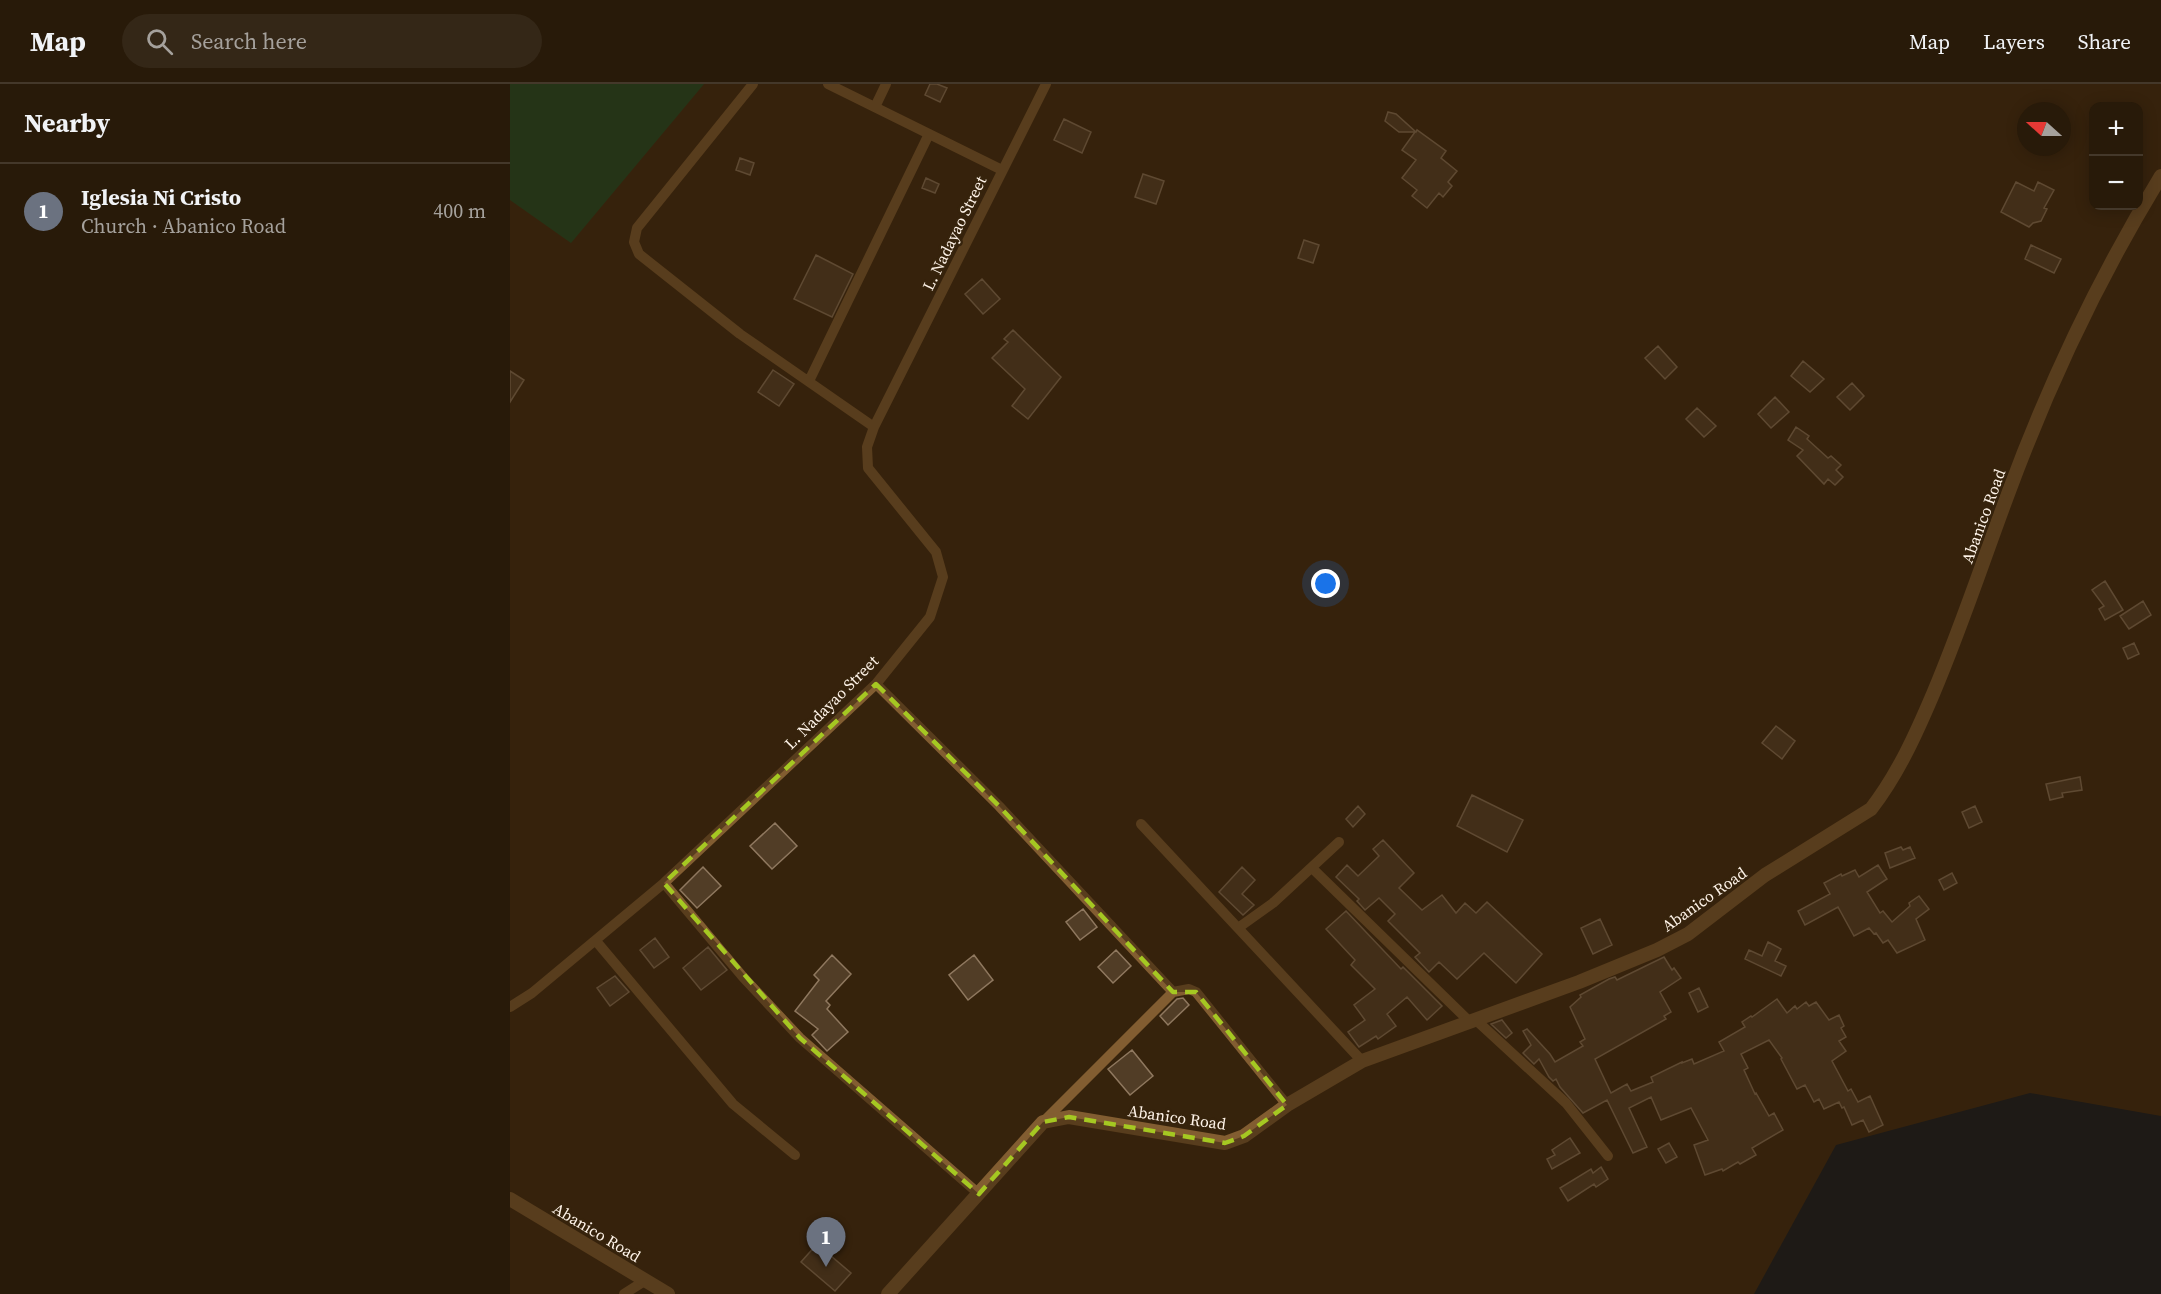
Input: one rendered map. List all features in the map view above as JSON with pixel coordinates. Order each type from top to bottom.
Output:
[{"type":"street","points":[[753,84],[637,228],[634,242],[639,254],[740,334],[874,427]]},
{"type":"street","points":[[828,84],[1002,170]]},
{"type":"street","points":[[875,107],[886,84]]},
{"type":"street","name":"L. Nadayao Street","points":[[510,1007],[532,993],[664,883],[876,684],[930,617],[943,578],[936,552],[868,468],[867,447],[874,427],[1046,84]]},
{"type":"street","points":[[808,381],[929,134]]},
{"type":"street","name":"Abanico Road","points":[[1043,1122],[1069,1117],[1225,1143],[1244,1136],[1287,1105],[1362,1061],[1579,982],[1657,950],[1688,934],[1765,875],[1871,809],[1888,786],[1917,733],[1952,650],[2008,493],[2050,387],[2103,277],[2161,176]]},
{"type":"street","points":[[876,684],[999,806],[1173,992]]},
{"type":"street","points":[[1141,824],[1362,1061]]},
{"type":"street","points":[[1238,928],[1273,903],[1339,842]]},
{"type":"street","points":[[1312,868],[1474,1022],[1566,1103],[1608,1156]]},
{"type":"street","points":[[664,883],[743,977],[800,1038],[979,1194]]},
{"type":"street","points":[[596,941],[733,1104],[795,1155]]},
{"type":"street","points":[[888,1294],[1043,1122],[1173,992],[1189,988],[1196,992],[1287,1105]]},
{"type":"street","name":"Abanico Road","points":[[511,1203],[668,1294]]},
{"type":"street","points":[[624,1294],[646,1280]]},
{"type":"highlighted area","points":[[876,684],[999,806],[1173,992],[1196,992],[1287,1105],[1244,1136],[1225,1143],[1069,1117],[1043,1122],[979,1194],[800,1038],[664,883]]},
{"type":"green space","points":[[510,84],[704,84],[571,243],[510,200]]},
{"type":"water","points":[[2030,1093],[2161,1116],[2161,1294],[1754,1294],[1836,1145]]},
{"type":"building","points":[[930,84],[947,88],[940,102],[925,95]]},
{"type":"building","points":[[1388,112],[1396,114],[1416,132],[1417,130],[1446,151],[1441,158],[1457,171],[1448,182],[1452,186],[1443,197],[1439,193],[1427,208],[1412,196],[1417,190],[1402,178],[1416,160],[1402,150],[1415,132],[1399,132],[1385,121]]},
{"type":"building","points":[[1064,119],[1091,132],[1082,153],[1054,140]]},
{"type":"building","points":[[740,158],[754,163],[750,175],[736,170]]},
{"type":"building","points":[[1143,174],[1164,181],[1156,204],[1135,197]]},
{"type":"building","points":[[926,178],[939,184],[935,193],[922,188]]},
{"type":"building","points":[[2016,182],[2034,191],[2038,182],[2054,190],[2044,208],[2047,209],[2041,221],[2029,227],[2001,212]]},
{"type":"building","points":[[1304,240],[1319,245],[1313,263],[1298,258]]},
{"type":"building","points":[[2031,245],[2061,259],[2054,273],[2025,259]]},
{"type":"building","points":[[816,255],[853,274],[832,317],[794,299]]},
{"type":"building","points":[[982,279],[1000,299],[983,314],[965,294]]},
{"type":"building","points":[[1013,330],[1061,377],[1028,419],[1012,406],[1025,389],[992,358],[1008,342],[1004,339]]},
{"type":"building","points":[[1658,346],[1677,367],[1665,379],[1645,358]]},
{"type":"building","points":[[1803,361],[1824,379],[1810,392],[1791,376]]},
{"type":"building","points":[[773,370],[794,384],[779,406],[758,392]]},
{"type":"building","points":[[510,371],[524,380],[510,402]]},
{"type":"building","points":[[1852,383],[1864,396],[1850,410],[1837,397]]},
{"type":"building","points":[[1775,397],[1789,412],[1771,428],[1758,414]]},
{"type":"building","points":[[1697,408],[1716,426],[1704,437],[1686,419]]},
{"type":"building","points":[[1796,427],[1809,436],[1807,439],[1828,458],[1831,456],[1841,465],[1836,470],[1843,477],[1835,485],[1828,479],[1824,484],[1797,456],[1803,450],[1788,440]]},
{"type":"building","points":[[2105,581],[2123,610],[2105,620],[2099,609],[2104,606],[2092,590]]},
{"type":"building","points":[[2143,601],[2151,615],[2129,629],[2120,616]]},
{"type":"building","points":[[2134,643],[2139,654],[2128,659],[2123,648]]},
{"type":"building","points":[[1776,726],[1795,741],[1782,759],[1762,743]]},
{"type":"building","points":[[2080,777],[2082,790],[2062,793],[2063,797],[2050,800],[2046,784]]},
{"type":"building","points":[[1472,795],[1523,820],[1507,852],[1457,826]]},
{"type":"building","points":[[1358,806],[1365,814],[1353,827],[1346,819]]},
{"type":"building","points":[[1975,806],[1982,822],[1969,828],[1962,812]]},
{"type":"building","points":[[775,823],[797,846],[772,869],[750,846]]},
{"type":"building","points":[[1383,840],[1414,873],[1399,888],[1422,910],[1442,895],[1456,913],[1465,903],[1476,913],[1487,902],[1542,954],[1516,983],[1484,953],[1457,979],[1439,962],[1429,972],[1415,957],[1420,953],[1388,921],[1395,914],[1379,898],[1365,910],[1357,901],[1359,899],[1336,877],[1347,865],[1358,876],[1379,856],[1373,849]]},
{"type":"building","points":[[1901,847],[1903,850],[1910,847],[1915,858],[1890,868],[1885,853]]},
{"type":"building","points":[[1878,865],[1887,879],[1867,892],[1880,913],[1883,911],[1892,922],[1910,906],[1909,903],[1919,896],[1929,909],[1916,919],[1925,940],[1897,953],[1888,940],[1883,943],[1869,928],[1854,936],[1838,907],[1805,925],[1798,911],[1830,894],[1824,883],[1855,870],[1859,877]]},
{"type":"building","points":[[703,867],[721,886],[697,908],[680,890]]},
{"type":"building","points":[[1242,867],[1255,880],[1242,894],[1254,905],[1243,915],[1219,892]]},
{"type":"building","points":[[1952,873],[1957,883],[1944,890],[1939,880]]},
{"type":"building","points":[[1083,909],[1097,927],[1080,940],[1066,922]]},
{"type":"building","points":[[1346,911],[1401,969],[1403,967],[1442,1006],[1427,1020],[1407,997],[1387,1014],[1396,1026],[1378,1039],[1376,1036],[1359,1047],[1348,1032],[1365,1020],[1354,1005],[1375,989],[1351,965],[1355,960],[1326,929]]},
{"type":"building","points":[[1600,919],[1612,945],[1593,954],[1581,928]]},
{"type":"building","points":[[655,938],[669,957],[654,968],[640,950]]},
{"type":"building","points":[[1768,942],[1781,949],[1775,961],[1786,966],[1781,976],[1745,959],[1749,950],[1762,956]]},
{"type":"building","points":[[708,947],[727,970],[701,990],[683,968]]},
{"type":"building","points":[[1116,950],[1131,966],[1113,983],[1098,967]]},
{"type":"building","points":[[832,955],[851,974],[826,1001],[830,1005],[827,1009],[848,1032],[827,1051],[812,1035],[818,1029],[795,1011],[819,980],[814,975]]},
{"type":"building","points":[[974,955],[993,980],[968,1000],[949,975]]},
{"type":"building","points":[[1664,957],[1672,970],[1674,968],[1681,978],[1660,992],[1671,1012],[1664,1016],[1666,1019],[1595,1059],[1611,1093],[1627,1084],[1631,1091],[1653,1082],[1651,1077],[1682,1062],[1692,1059],[1694,1064],[1724,1051],[1719,1042],[1745,1027],[1742,1022],[1777,999],[1787,1013],[1795,1006],[1797,1009],[1806,1002],[1809,1006],[1816,1002],[1829,1020],[1839,1015],[1844,1026],[1841,1028],[1846,1037],[1839,1041],[1846,1051],[1832,1061],[1848,1091],[1851,1089],[1858,1102],[1870,1096],[1883,1125],[1869,1132],[1863,1120],[1852,1125],[1844,1107],[1842,1108],[1839,1102],[1824,1109],[1819,1099],[1814,1102],[1805,1085],[1797,1089],[1782,1058],[1769,1040],[1741,1054],[1748,1068],[1744,1070],[1755,1094],[1769,1116],[1774,1113],[1783,1130],[1752,1148],[1756,1155],[1723,1171],[1722,1169],[1705,1175],[1694,1145],[1708,1140],[1691,1108],[1661,1120],[1651,1097],[1629,1108],[1647,1147],[1633,1153],[1607,1100],[1583,1113],[1560,1087],[1556,1079],[1553,1081],[1549,1077],[1539,1059],[1534,1064],[1523,1053],[1531,1045],[1523,1031],[1527,1029],[1555,1062],[1583,1046],[1580,1042],[1585,1039],[1570,1007],[1581,997],[1580,995],[1609,979],[1615,977],[1617,980]]},
{"type":"building","points":[[615,976],[629,992],[610,1006],[597,988]]},
{"type":"building","points":[[1699,988],[1708,1007],[1698,1012],[1689,993]]},
{"type":"building","points":[[1183,998],[1189,1005],[1168,1025],[1160,1016],[1177,999]]},
{"type":"building","points":[[1502,1020],[1512,1033],[1506,1038],[1491,1024]]},
{"type":"building","points":[[1132,1050],[1153,1076],[1130,1095],[1108,1069]]},
{"type":"building","points":[[1570,1138],[1580,1153],[1552,1169],[1547,1159],[1555,1155],[1552,1150]]},
{"type":"building","points":[[1669,1143],[1677,1157],[1666,1163],[1658,1149]]},
{"type":"building","points":[[1601,1167],[1608,1179],[1596,1187],[1594,1184],[1568,1201],[1560,1188],[1591,1169],[1593,1173]]},
{"type":"building","points":[[817,1244],[851,1273],[835,1291],[801,1262]]},
{"type":"place","name":"Iglesia Ni Cristo","points":[[826,1267]]}]
